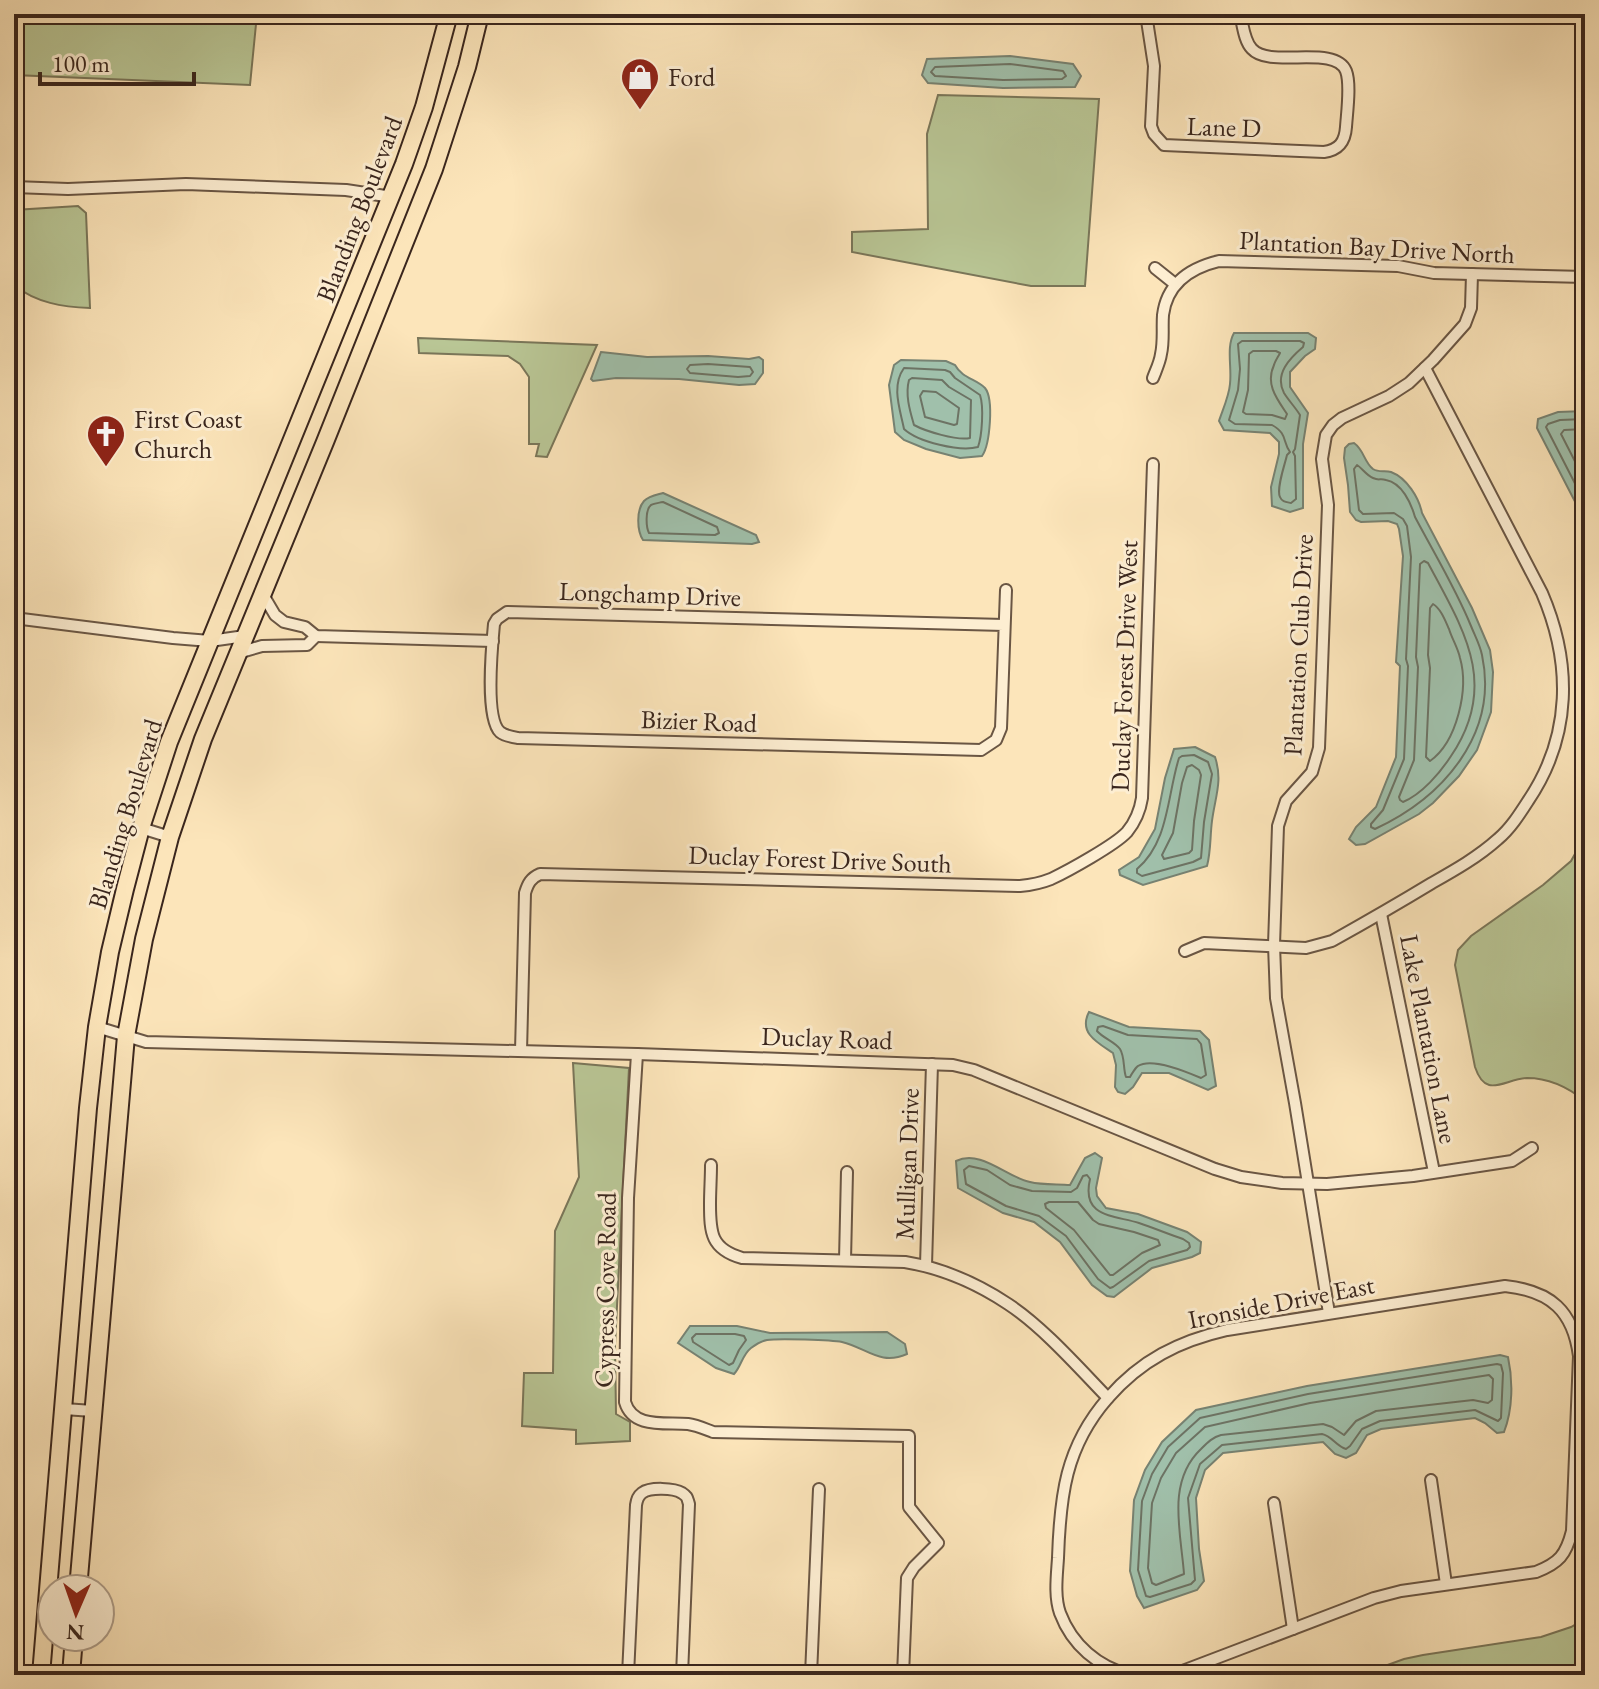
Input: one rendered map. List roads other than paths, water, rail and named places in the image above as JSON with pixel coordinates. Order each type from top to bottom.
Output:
[{"type":"main road","name":"Blanding Boulevard","points":[[53,1573],[88,1108],[97,1027],[110,952],[141,828],[169,742],[392,197],[424,107],[449,14]]},
{"type":"main road","name":"Blanding Boulevard","points":[[79,1573],[126,1036],[144,939],[170,837],[203,739],[418,211],[452,115],[480,14]]},
{"type":"main road","points":[[424,107],[452,115]]},
{"type":"main road","points":[[324,366],[351,376]]},
{"type":"main road","name":"Blanding Boulevard","points":[[41,1675],[45,1653]]},
{"type":"main road","points":[[71,1675],[73,1653]]},
{"type":"street","name":"Lane D","points":[[1146,14],[1154,66],[1151,126],[1157,140],[1164,145],[1324,152],[1339,147],[1346,132],[1348,82],[1343,66],[1329,59],[1259,55],[1249,47],[1240,14]]},
{"type":"street","points":[[14,187],[68,189],[186,184],[346,190],[392,197]]},
{"type":"street","name":"Plantation Bay Drive North","points":[[1175,284],[1185,273],[1219,261],[1398,266],[1434,273],[1585,277]]},
{"type":"street","points":[[1153,378],[1161,354],[1166,299],[1175,284],[1155,268]]},
{"type":"street","name":"Plantation Club Drive","points":[[1329,1313],[1276,998],[1274,945],[1278,826],[1286,801],[1312,772],[1319,748],[1328,505],[1323,447],[1333,425],[1409,383],[1465,324],[1471,308],[1472,274]]},
{"type":"street","points":[[1185,951],[1204,943],[1306,948],[1332,941],[1478,856],[1500,838],[1519,816],[1545,771],[1562,719],[1562,664],[1557,635],[1542,593],[1425,368]]},
{"type":"street","name":"Duclay Forest Drive West","points":[[1099,851],[1127,832],[1140,812],[1142,798],[1153,464]]},
{"type":"street","points":[[1004,625],[1006,590]]},
{"type":"street","points":[[262,593],[275,615],[284,622],[305,627],[316,636],[493,641]]},
{"type":"street","name":"Longchamp Drive","points":[[493,641],[497,619],[514,611],[1004,625]]},
{"type":"street","points":[[14,618],[210,641],[245,636]]},
{"type":"street","name":"Bizier Road","points":[[493,641],[491,712],[498,731],[507,736],[971,751],[989,746],[996,740],[1001,728],[1004,625]]},
{"type":"street","points":[[238,653],[262,646],[307,645],[316,636]]},
{"type":"street","points":[[141,828],[170,837]]},
{"type":"street","name":"Duclay Forest Drive South","points":[[521,1051],[525,893],[532,878],[540,874],[1020,886],[1053,878],[1099,851]]},
{"type":"street","name":"Lake Plantation Lane","points":[[1381,914],[1434,1172]]},
{"type":"street","name":"Duclay Road","points":[[97,1027],[146,1042],[953,1065],[974,1070],[1215,1169],[1268,1181],[1308,1184],[1413,1176],[1512,1161],[1532,1148]]},
{"type":"street","name":"Cypress Cove Road","points":[[637,1054],[628,1198],[627,1409],[632,1416],[647,1422],[692,1425],[713,1432],[909,1436],[909,1507],[938,1543],[907,1578],[903,1675]]},
{"type":"street","name":"Mulligan Drive","points":[[926,1265],[932,1064]]},
{"type":"street","points":[[711,1165],[710,1223],[713,1238],[730,1254],[742,1258],[926,1265],[1008,1304],[1030,1321],[1108,1398]]},
{"type":"street","points":[[845,1260],[847,1172]]},
{"type":"street","name":"Ironside Drive East","points":[[1130,1675],[1093,1659],[1074,1639],[1060,1612],[1057,1588],[1059,1521],[1072,1457],[1088,1425],[1108,1398],[1140,1366],[1178,1344],[1227,1330],[1505,1286],[1525,1288],[1557,1306],[1569,1320],[1577,1339],[1579,1356],[1569,1544],[1551,1566],[1536,1572],[1446,1584]]},
{"type":"street","points":[[64,1409],[93,1411]]},
{"type":"street","points":[[1172,1675],[1374,1598],[1446,1584],[1431,1480]]},
{"type":"street","points":[[811,1675],[819,1489]]},
{"type":"street","points":[[628,1675],[636,1505],[638,1497],[650,1490],[678,1491],[686,1496],[689,1504],[682,1675]]},
{"type":"street","points":[[1274,1503],[1293,1629]]},
{"type":"water","points":[[1010,56],[1073,64],[1081,76],[1075,87],[1003,88],[928,83],[922,75],[927,59]]},
{"type":"water","points":[[1234,333],[1308,333],[1316,338],[1315,349],[1290,372],[1290,387],[1308,413],[1303,444],[1303,508],[1290,512],[1272,506],[1271,487],[1279,442],[1270,433],[1224,430],[1219,421],[1229,389]]},
{"type":"water","points":[[601,352],[647,357],[759,357],[763,360],[763,373],[755,384],[739,385],[679,379],[616,378],[593,381],[591,379]]},
{"type":"water","points":[[901,360],[946,361],[985,388],[990,422],[982,456],[960,458],[926,449],[904,440],[895,432],[889,385],[894,365]]},
{"type":"water","points":[[1585,411],[1585,521],[1537,428],[1538,419],[1558,412]]},
{"type":"water","points":[[1354,443],[1373,469],[1397,475],[1415,495],[1472,608],[1490,650],[1493,672],[1491,712],[1477,750],[1459,776],[1419,814],[1365,844],[1356,845],[1349,839],[1376,807],[1396,757],[1400,666],[1396,662],[1403,556],[1397,524],[1388,521],[1361,522],[1350,512],[1344,458],[1345,448]]},
{"type":"water","points":[[663,493],[756,535],[759,542],[643,540],[638,520],[641,505],[648,498]]},
{"type":"water","points":[[1195,747],[1215,757],[1218,774],[1207,866],[1143,885],[1120,875],[1119,870],[1139,857],[1155,829],[1174,749]]},
{"type":"water","points":[[1089,1012],[1129,1027],[1200,1031],[1209,1040],[1216,1086],[1208,1090],[1169,1073],[1142,1073],[1125,1094],[1118,1092],[1113,1053],[1088,1032],[1086,1019]]},
{"type":"water","points":[[1095,1153],[1102,1158],[1097,1196],[1106,1208],[1138,1214],[1187,1232],[1201,1242],[1200,1253],[1152,1268],[1114,1297],[1107,1296],[1092,1285],[1060,1242],[1034,1222],[1003,1213],[958,1188],[956,1161],[965,1158],[984,1161],[1030,1182],[1070,1185],[1085,1158]]},
{"type":"water","points":[[690,1326],[737,1326],[770,1333],[887,1332],[905,1344],[907,1354],[889,1358],[842,1342],[767,1340],[748,1351],[734,1374],[716,1368],[678,1343]]},
{"type":"water","points":[[1500,1355],[1508,1357],[1511,1385],[1511,1404],[1504,1432],[1497,1433],[1475,1418],[1381,1429],[1367,1435],[1356,1453],[1346,1458],[1335,1454],[1323,1442],[1223,1453],[1205,1470],[1196,1498],[1204,1581],[1197,1590],[1144,1608],[1130,1571],[1134,1500],[1145,1470],[1162,1442],[1196,1410],[1307,1386]]},
{"type":"place","name":"Ford","points":[[640,111]]},
{"type":"place","name":"First Coast Church","points":[[106,468]]}]
